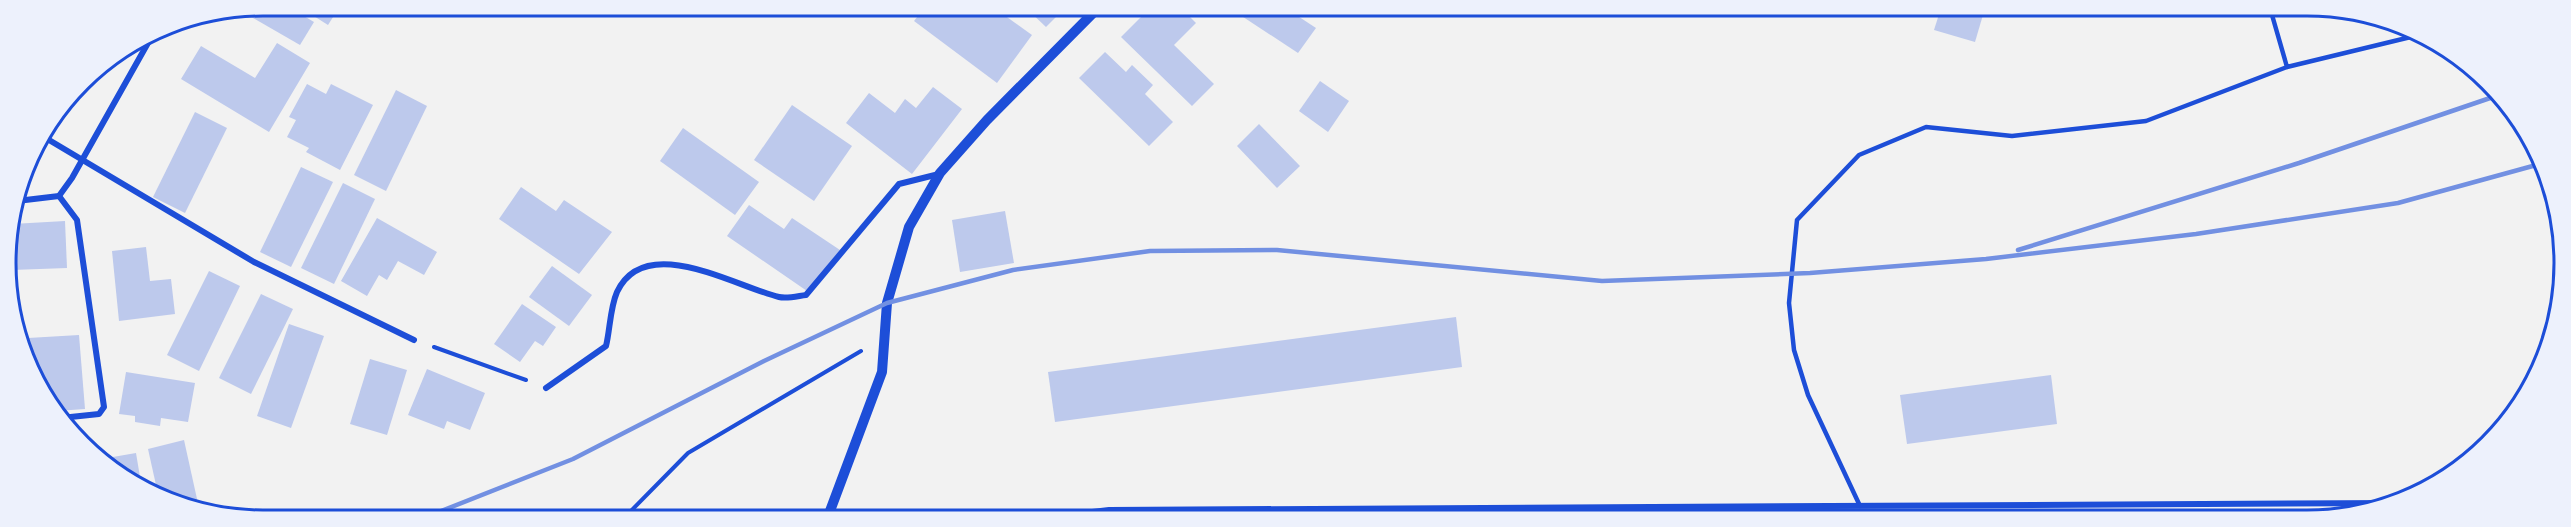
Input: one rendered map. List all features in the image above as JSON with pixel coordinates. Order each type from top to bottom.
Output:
[{"type":"street","points":[[829,510],[882,372],[887,303],[909,226],[940,173],[987,120],[1090,16]]},
{"type":"street","points":[[59,196],[146,47]]},
{"type":"street","points":[[50,141],[254,262],[414,340]]},
{"type":"street","points":[[546,388],[606,346],[617,293],[631,273],[654,263],[704,270],[781,297],[806,295],[898,184],[940,173]]},
{"type":"street","points":[[25,200],[59,196]]},
{"type":"street","points":[[59,196],[77,220],[104,407],[99,414],[70,417]]},
{"type":"street","points":[[1109,510],[2367,503]]},
{"type":"lane","points":[[2272,16],[2288,67]]},
{"type":"lane","points":[[1860,506],[1808,395],[1794,350],[1789,303],[1797,220],[1859,155],[1926,127],[2012,136],[2146,122],[2288,67],[2408,38]]},
{"type":"path","points":[[632,510],[688,453],[885,337]]},
{"type":"path","points":[[414,340],[546,388]]},
{"type":"building","points":[[304,16],[314,22],[300,45],[251,17]]},
{"type":"building","points":[[314,16],[334,16],[328,25]]},
{"type":"building","points":[[918,16],[1006,16],[1032,35],[997,83],[914,21]]},
{"type":"building","points":[[1034,16],[1057,16],[1046,27]]},
{"type":"building","points":[[1142,16],[1189,16],[1196,23],[1174,45],[1214,84],[1192,106],[1121,37]]},
{"type":"building","points":[[1242,16],[1298,16],[1316,28],[1298,53]]},
{"type":"building","points":[[1938,16],[1983,16],[1975,42],[1934,30]]},
{"type":"building","points":[[277,43],[310,63],[269,132],[181,79],[201,46],[255,78]]},
{"type":"building","points":[[1105,52],[1126,72],[1132,65],[1153,85],[1145,94],[1173,122],[1149,146],[1079,78]]},
{"type":"building","points":[[1320,81],[1349,101],[1328,132],[1299,111]]},
{"type":"building","points":[[307,84],[326,94],[331,84],[373,105],[340,170],[306,152],[309,148],[287,137],[296,120],[289,117]]},
{"type":"building","points":[[933,87],[962,109],[912,174],[846,123],[869,93],[895,113],[905,99],[916,108]]},
{"type":"building","points":[[396,90],[427,106],[386,191],[354,175]]},
{"type":"building","points":[[792,105],[852,146],[814,201],[754,160]]},
{"type":"building","points":[[195,112],[227,128],[185,213],[153,197]]},
{"type":"building","points":[[1259,124],[1300,166],[1277,188],[1237,146]]},
{"type":"building","points":[[683,128],[759,182],[735,215],[660,161]]},
{"type":"building","points":[[301,167],[333,182],[291,267],[260,252]]},
{"type":"building","points":[[343,183],[375,199],[334,284],[301,268]]},
{"type":"building","points":[[521,187],[556,211],[564,200],[612,232],[579,274],[499,219]]},
{"type":"building","points":[[749,205],[784,229],[792,218],[840,250],[807,291],[727,236]]},
{"type":"building","points":[[1005,211],[1014,263],[960,272],[952,220]]},
{"type":"building","points":[[377,218],[437,252],[424,275],[398,261],[387,280],[379,275],[367,296],[341,281]]},
{"type":"building","points":[[65,221],[67,268],[16,270],[20,224]]},
{"type":"building","points":[[146,247],[150,281],[171,279],[175,314],[119,321],[112,251]]},
{"type":"building","points":[[552,266],[592,295],[569,326],[529,297]]},
{"type":"building","points":[[209,271],[240,286],[199,371],[167,355]]},
{"type":"building","points":[[261,294],[293,309],[251,394],[219,378]]},
{"type":"building","points":[[522,304],[556,327],[543,346],[535,341],[520,362],[494,344]]},
{"type":"building","points":[[1456,317],[1462,367],[1055,422],[1048,372]]},
{"type":"building","points":[[289,324],[324,336],[291,428],[257,416]]},
{"type":"building","points":[[79,335],[85,409],[65,410],[42,373],[28,338]]},
{"type":"building","points":[[370,359],[407,370],[387,435],[350,424]]},
{"type":"building","points":[[427,369],[485,393],[470,430],[447,421],[444,429],[408,415]]},
{"type":"building","points":[[126,372],[195,383],[188,422],[161,418],[160,426],[135,422],[135,416],[119,414]]},
{"type":"building","points":[[2051,375],[2057,424],[1907,444],[1900,395]]},
{"type":"building","points":[[184,440],[198,501],[156,486],[148,449]]},
{"type":"building","points":[[136,453],[140,477],[126,469],[111,457]]},
{"type":"railway","points":[[2018,250],[2299,163],[2490,98]]},
{"type":"railway","points":[[444,510],[573,459],[764,361],[887,303],[1013,270],[1150,251],[1277,250],[1602,281],[1810,273],[1986,259],[2196,234],[2398,203],[2534,166]]}]
